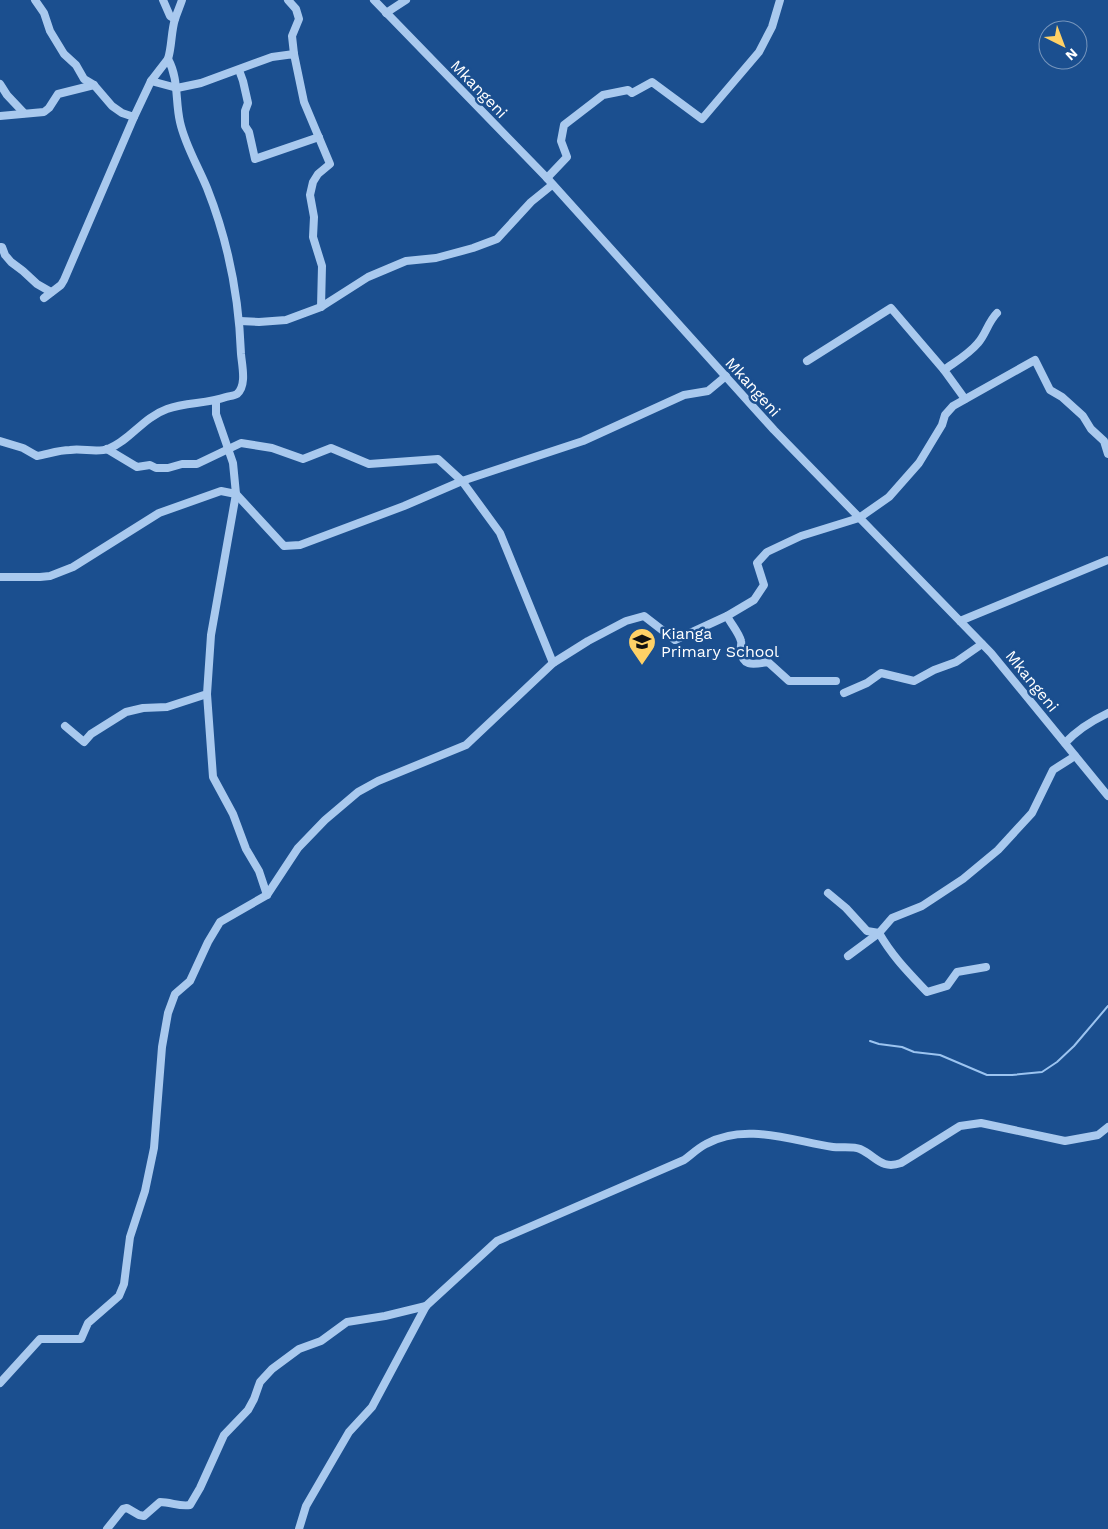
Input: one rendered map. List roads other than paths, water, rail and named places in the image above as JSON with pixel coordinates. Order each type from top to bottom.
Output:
[{"type":"street","points":[[35,0],[44,13],[50,31],[64,54],[76,65],[84,79],[94,86],[112,106],[122,113],[134,117]]},
{"type":"street","points":[[163,0],[170,16],[175,20]]},
{"type":"street","points":[[44,298],[61,285],[64,280],[134,117],[151,81],[168,59],[171,51],[170,42],[175,20],[182,0]]},
{"type":"street","points":[[288,0],[296,10],[299,19],[292,36],[304,102],[330,164],[318,174],[313,182],[310,195],[314,217],[313,237],[322,266],[321,307]]},
{"type":"street","name":"Mkangeni","points":[[374,0],[547,178],[774,430],[982,644],[1108,796]]},
{"type":"street","points":[[386,13],[406,0]]},
{"type":"street","points":[[547,178],[566,157],[561,141],[564,124],[603,95],[628,90],[632,93],[652,82],[702,119],[759,52],[772,27],[780,0]]},
{"type":"street","points":[[151,81],[177,88],[201,83],[272,57],[294,54]]},
{"type":"street","points":[[0,441],[23,448],[37,456],[70,450],[107,449],[127,437],[145,420],[158,413],[169,408],[216,401],[236,394],[242,385],[240,320],[236,287],[207,189],[192,156],[180,121],[177,88],[173,68],[168,59]]},
{"type":"street","points":[[239,70],[248,102],[245,111],[245,126],[249,132],[255,159],[319,138]]},
{"type":"street","points":[[0,84],[7,95],[24,113]]},
{"type":"street","points":[[0,116],[44,112],[58,94],[94,86]]},
{"type":"street","points":[[240,320],[259,322],[286,320],[321,307],[368,277],[406,261],[436,258],[497,239],[531,202],[552,185]]},
{"type":"street","points":[[0,246],[11,262],[37,284],[50,292]]},
{"type":"street","points":[[807,361],[891,308],[944,370],[965,399]]},
{"type":"street","points":[[944,370],[979,343],[990,321],[997,313]]},
{"type":"street","points":[[0,1384],[40,1339],[80,1339],[88,1323],[119,1296],[124,1284],[130,1237],[145,1191],[154,1148],[162,1047],[168,1013],[175,994],[190,981],[208,942],[220,922],[267,895],[298,848],[325,820],[358,792],[378,781],[466,745],[553,663],[588,641],[626,622],[644,616],[675,640],[727,616],[754,600],[764,585],[757,563],[767,552],[801,536],[859,518],[889,497],[919,463],[942,425],[945,414],[952,406],[1035,360],[1050,390],[1062,397],[1084,416],[1091,428],[1106,439],[1108,454]]},
{"type":"street","points":[[0,577],[50,576],[73,567],[159,513],[221,490],[236,494],[284,546],[300,545],[404,506],[462,481],[582,440],[684,395],[708,391],[726,376]]},
{"type":"street","points":[[216,401],[216,414],[229,449],[235,476],[236,494],[211,635],[207,694],[213,777],[233,814],[246,849],[259,871],[267,895]]},
{"type":"street","points":[[107,449],[137,467],[150,465],[156,468],[197,464],[241,443],[272,448],[303,459],[331,448],[369,464],[438,459],[462,481],[500,533],[553,663]]},
{"type":"street","points":[[960,621],[1108,560]]},
{"type":"street","points":[[727,616],[741,641],[740,651],[742,658],[746,662],[752,665],[768,662],[789,681],[836,681]]},
{"type":"street","points":[[844,693],[868,683],[881,673],[914,681],[934,670],[956,662],[982,644]]},
{"type":"street","points":[[65,726],[84,742],[91,734],[126,712],[143,708],[167,708],[207,694]]},
{"type":"street","points":[[1064,743],[1077,730],[1108,713]]},
{"type":"street","points":[[848,956],[879,933],[892,918],[922,906],[963,879],[998,850],[1032,813],[1053,770],[1075,756]]},
{"type":"street","points":[[828,893],[846,908],[867,931],[879,933],[899,963],[927,992],[947,986],[957,972],[986,967]]},
{"type":"street","points":[[299,1529],[306,1506],[349,1432],[372,1407],[426,1306],[497,1241],[684,1160],[707,1143],[737,1134],[768,1135],[834,1147],[859,1148],[878,1162],[892,1166],[901,1163],[960,1126],[982,1123],[1064,1141],[1098,1135],[1108,1127]]},
{"type":"street","points":[[106,1529],[123,1509],[127,1508],[144,1516],[160,1502],[170,1502],[183,1506],[190,1505],[200,1488],[224,1435],[248,1410],[260,1382],[272,1369],[299,1349],[321,1341],[347,1322],[426,1306]]},
{"type":"waterway","points":[[870,1041],[902,1047],[914,1052],[940,1055],[987,1075],[1042,1072],[1057,1062],[1074,1046],[1108,1006]]},
{"type":"place","name":"Kianga Primary School","points":[[642,666]]}]
